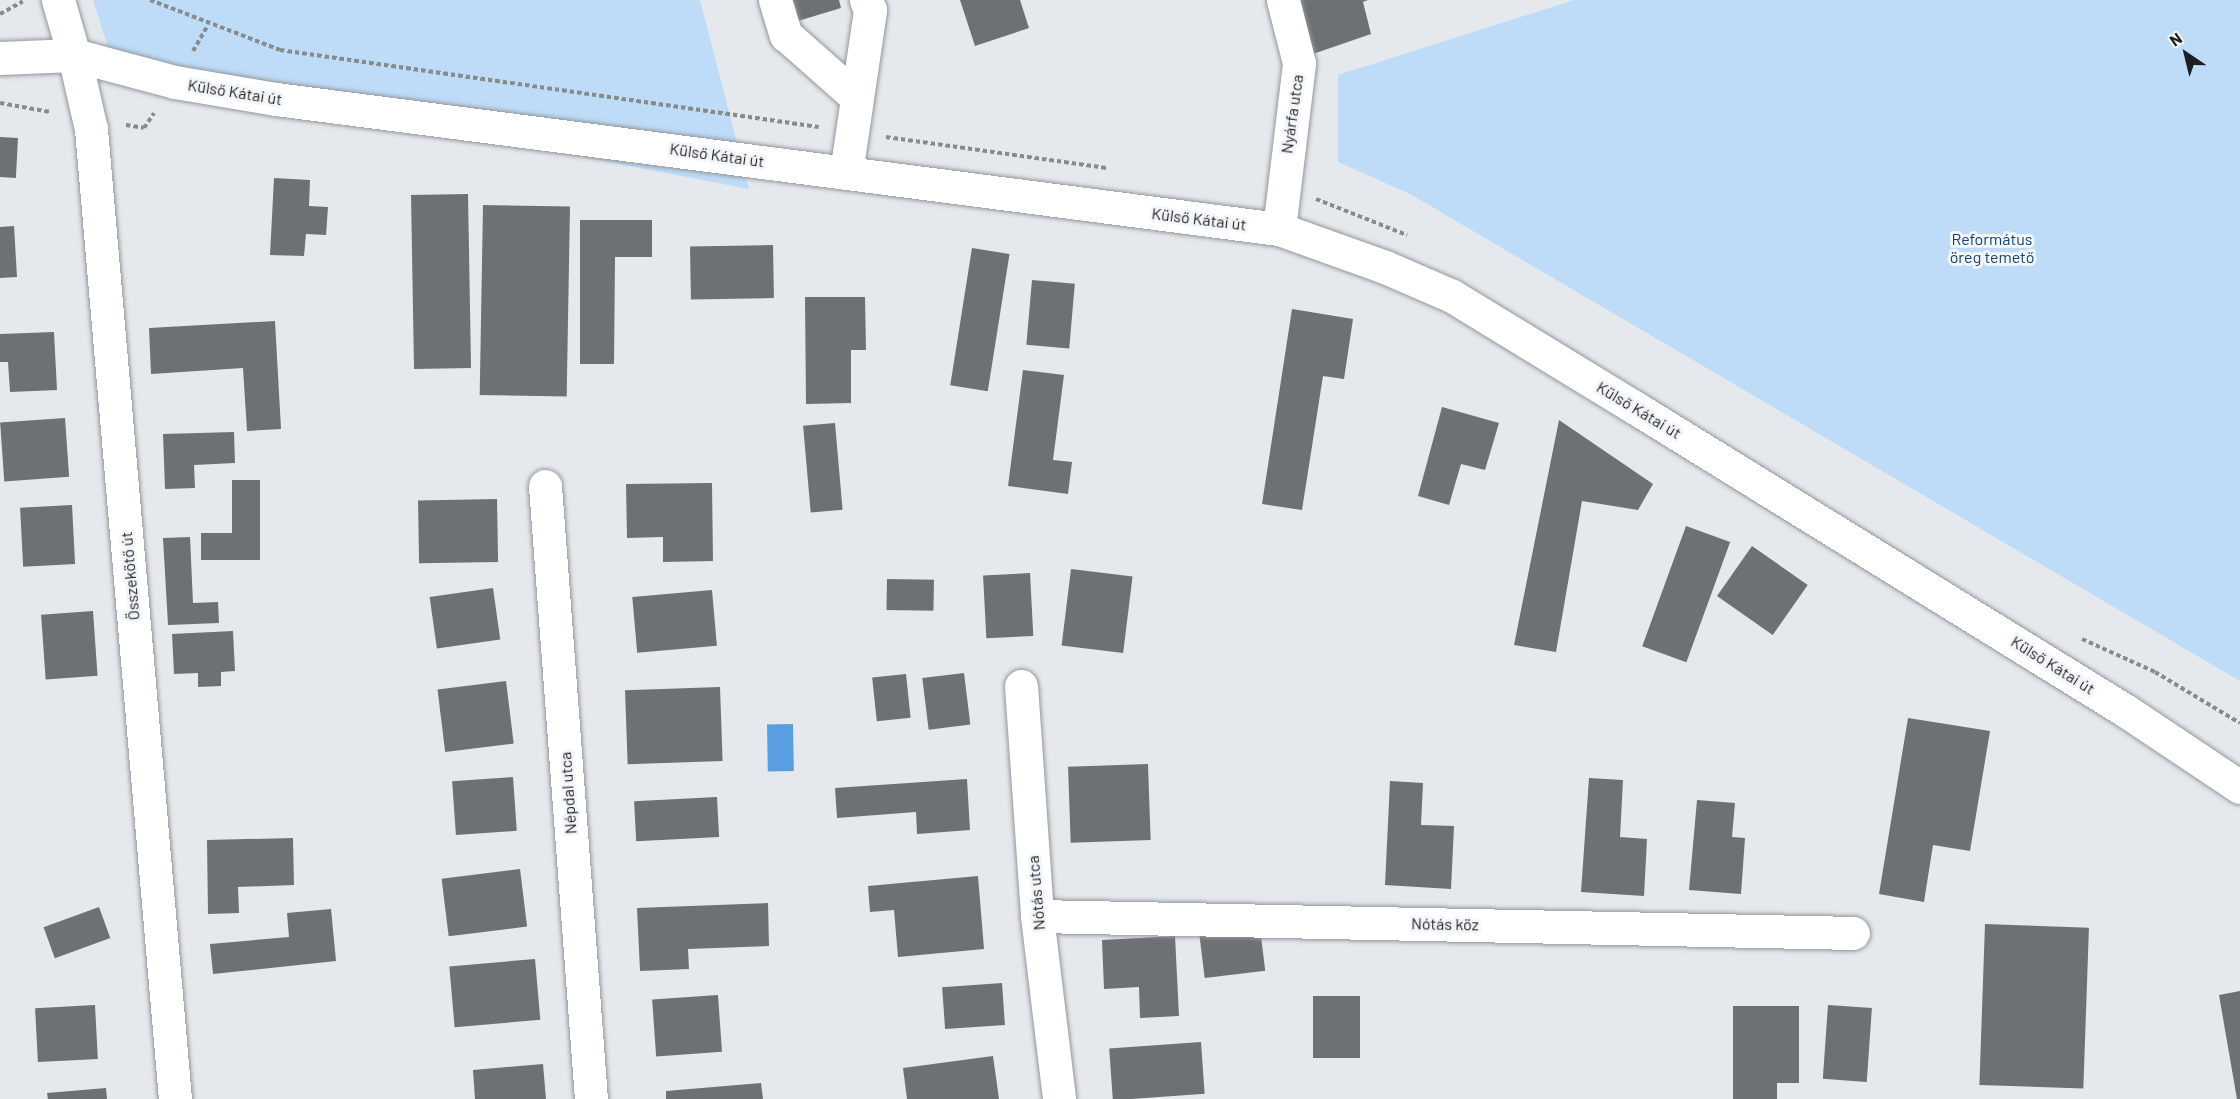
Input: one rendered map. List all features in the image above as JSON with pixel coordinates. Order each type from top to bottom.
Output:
[{"type":"street","points":[[58,0],[74,55]]},
{"type":"street","points":[[775,0],[786,35],[855,96]]},
{"type":"street","points":[[846,172],[855,96],[870,10],[866,0]]},
{"type":"street","name":"Nyárfa utca","points":[[1279,229],[1281,192],[1299,63],[1283,0]]},
{"type":"street","name":"Külső Kátai út","points":[[0,58],[74,55],[175,82],[276,99],[1279,229],[1385,267],[1452,296],[2126,711],[2240,787]]},
{"type":"street","name":"Összekötő út","points":[[74,55],[91,129],[175,1099]]},
{"type":"street","name":"Népdal utca","points":[[545,486],[591,1099]]},
{"type":"street","name":"Nótás utca","points":[[1021,686],[1037,916],[1059,1099]]},
{"type":"street","name":"Nótás köz","points":[[1037,916],[1853,933]]},
{"type":"path","points":[[0,14],[25,0]]},
{"type":"path","points":[[150,0],[280,50],[1118,170]]},
{"type":"path","points":[[1281,192],[1322,200],[1411,237]]},
{"type":"path","points":[[2078,637],[2155,672],[2240,723]]},
{"type":"green space","points":[[93,0],[700,0],[749,189],[442,130],[120,85]]},
{"type":"green space","name":"Református öreg temető","points":[[1574,0],[2240,0],[2240,681],[1410,194],[1338,162],[1338,75]]},
{"type":"water","points":[[767,724],[793,724],[794,771],[768,771]]},
{"type":"building","points":[[791,0],[839,0],[841,8],[798,21]]},
{"type":"building","points":[[960,0],[1020,0],[1029,28],[975,46]]},
{"type":"building","points":[[1293,0],[1368,0],[1363,2],[1371,34],[1310,55]]},
{"type":"building","points":[[0,137],[18,138],[16,178],[0,177]]},
{"type":"building","points":[[274,178],[310,180],[309,206],[328,207],[326,235],[306,234],[304,256],[270,255]]},
{"type":"building","points":[[468,194],[471,368],[414,369],[411,195]]},
{"type":"building","points":[[483,205],[570,207],[567,396],[480,395]]},
{"type":"building","points":[[580,220],[652,220],[652,257],[615,257],[614,364],[580,364]]},
{"type":"building","points":[[14,226],[17,277],[0,278],[0,227]]},
{"type":"building","points":[[773,245],[774,298],[691,299],[690,246]]},
{"type":"building","points":[[972,248],[1010,254],[988,391],[950,385]]},
{"type":"building","points":[[1032,280],[1075,284],[1069,349],[1026,345]]},
{"type":"building","points":[[805,297],[865,297],[866,350],[851,350],[851,403],[806,404]]},
{"type":"building","points":[[1292,309],[1353,319],[1344,379],[1323,376],[1302,510],[1262,504]]},
{"type":"building","points":[[275,321],[281,429],[247,431],[243,368],[151,374],[149,328]]},
{"type":"building","points":[[54,332],[57,390],[10,392],[8,362],[0,362],[0,334]]},
{"type":"building","points":[[1023,370],[1064,375],[1053,460],[1072,462],[1068,494],[1008,486]]},
{"type":"building","points":[[1442,407],[1499,423],[1485,470],[1461,464],[1449,505],[1418,496]]},
{"type":"building","points":[[65,418],[69,477],[4,481],[0,423]]},
{"type":"building","points":[[1559,420],[1653,484],[1638,510],[1582,501],[1556,652],[1514,645]]},
{"type":"building","points":[[835,423],[843,510],[811,512],[803,426]]},
{"type":"building","points":[[234,432],[235,463],[194,465],[195,488],[165,489],[163,434]]},
{"type":"building","points":[[232,480],[260,480],[260,560],[201,560],[201,533],[232,533]]},
{"type":"building","points":[[712,483],[713,561],[663,562],[663,537],[627,538],[626,484]]},
{"type":"building","points":[[497,499],[498,562],[419,563],[418,500]]},
{"type":"building","points":[[72,505],[75,564],[23,567],[20,508]]},
{"type":"building","points":[[1686,526],[1730,542],[1686,662],[1642,646]]},
{"type":"building","points":[[190,537],[193,603],[218,602],[219,623],[168,625],[163,538]]},
{"type":"building","points":[[1752,546],[1808,585],[1773,635],[1717,596]]},
{"type":"building","points":[[1071,569],[1133,577],[1123,653],[1062,645]]},
{"type":"building","points":[[1030,573],[1033,636],[986,638],[983,575]]},
{"type":"building","points":[[887,579],[934,580],[933,611],[886,610]]},
{"type":"building","points":[[493,588],[500,639],[437,648],[430,597]]},
{"type":"building","points":[[712,590],[717,646],[637,653],[632,597]]},
{"type":"building","points":[[93,611],[98,676],[46,679],[41,615]]},
{"type":"building","points":[[233,631],[235,671],[221,672],[221,686],[198,687],[198,673],[174,674],[172,634]]},
{"type":"building","points":[[964,673],[970,725],[929,730],[922,678]]},
{"type":"building","points":[[906,674],[911,718],[877,721],[872,678]]},
{"type":"building","points":[[506,681],[514,744],[445,752],[438,689]]},
{"type":"building","points":[[720,687],[723,761],[628,764],[625,690]]},
{"type":"building","points":[[1908,718],[1990,731],[1970,851],[1933,845],[1924,902],[1879,894]]},
{"type":"building","points":[[1148,764],[1151,840],[1071,843],[1068,767]]},
{"type":"building","points":[[513,777],[517,831],[456,835],[452,781]]},
{"type":"building","points":[[1589,778],[1623,780],[1620,837],[1647,839],[1644,896],[1581,892]]},
{"type":"building","points":[[967,779],[970,830],[917,834],[916,812],[837,818],[835,788]]},
{"type":"building","points":[[1390,781],[1423,783],[1421,825],[1454,826],[1451,889],[1385,885]]},
{"type":"building","points":[[717,797],[719,837],[636,841],[634,801]]},
{"type":"building","points":[[1697,800],[1735,803],[1732,837],[1745,838],[1741,894],[1689,890]]},
{"type":"building","points":[[293,838],[294,885],[238,887],[239,913],[208,914],[207,840]]},
{"type":"building","points":[[520,869],[527,927],[449,936],[442,879]]},
{"type":"building","points":[[978,876],[984,949],[898,957],[894,910],[870,912],[868,886]]},
{"type":"building","points":[[768,903],[769,946],[688,949],[689,969],[640,971],[637,908]]},
{"type":"building","points":[[99,907],[110,938],[55,958],[44,927]]},
{"type":"building","points":[[331,909],[336,961],[213,974],[210,944],[289,937],[287,913]]},
{"type":"building","points":[[1985,924],[2089,928],[2083,1089],[1979,1085]]},
{"type":"building","points":[[1260,928],[1265,971],[1205,978],[1199,935]]},
{"type":"building","points":[[1175,936],[1179,1016],[1140,1018],[1139,987],[1104,989],[1102,940]]},
{"type":"building","points":[[535,959],[540,1020],[455,1027],[449,966]]},
{"type":"building","points":[[1002,983],[1005,1025],[945,1029],[942,987]]},
{"type":"building","points":[[2240,991],[2240,1099],[2237,1099],[2219,995]]},
{"type":"building","points":[[718,995],[722,1052],[656,1056],[652,1000]]},
{"type":"building","points":[[1313,996],[1360,996],[1360,1058],[1313,1058]]},
{"type":"building","points":[[95,1005],[98,1059],[38,1062],[35,1008]]},
{"type":"building","points":[[1828,1005],[1872,1008],[1867,1082],[1823,1079]]},
{"type":"building","points":[[1733,1006],[1799,1006],[1799,1083],[1777,1083],[1777,1099],[1733,1099]]},
{"type":"building","points":[[1201,1042],[1205,1094],[1113,1099],[1109,1048]]},
{"type":"building","points":[[993,1056],[999,1099],[907,1099],[903,1068]]},
{"type":"building","points":[[543,1064],[546,1099],[475,1099],[473,1070]]},
{"type":"building","points":[[761,1083],[763,1099],[666,1099],[666,1091]]},
{"type":"building","points":[[106,1088],[107,1099],[48,1099],[47,1093]]}]
